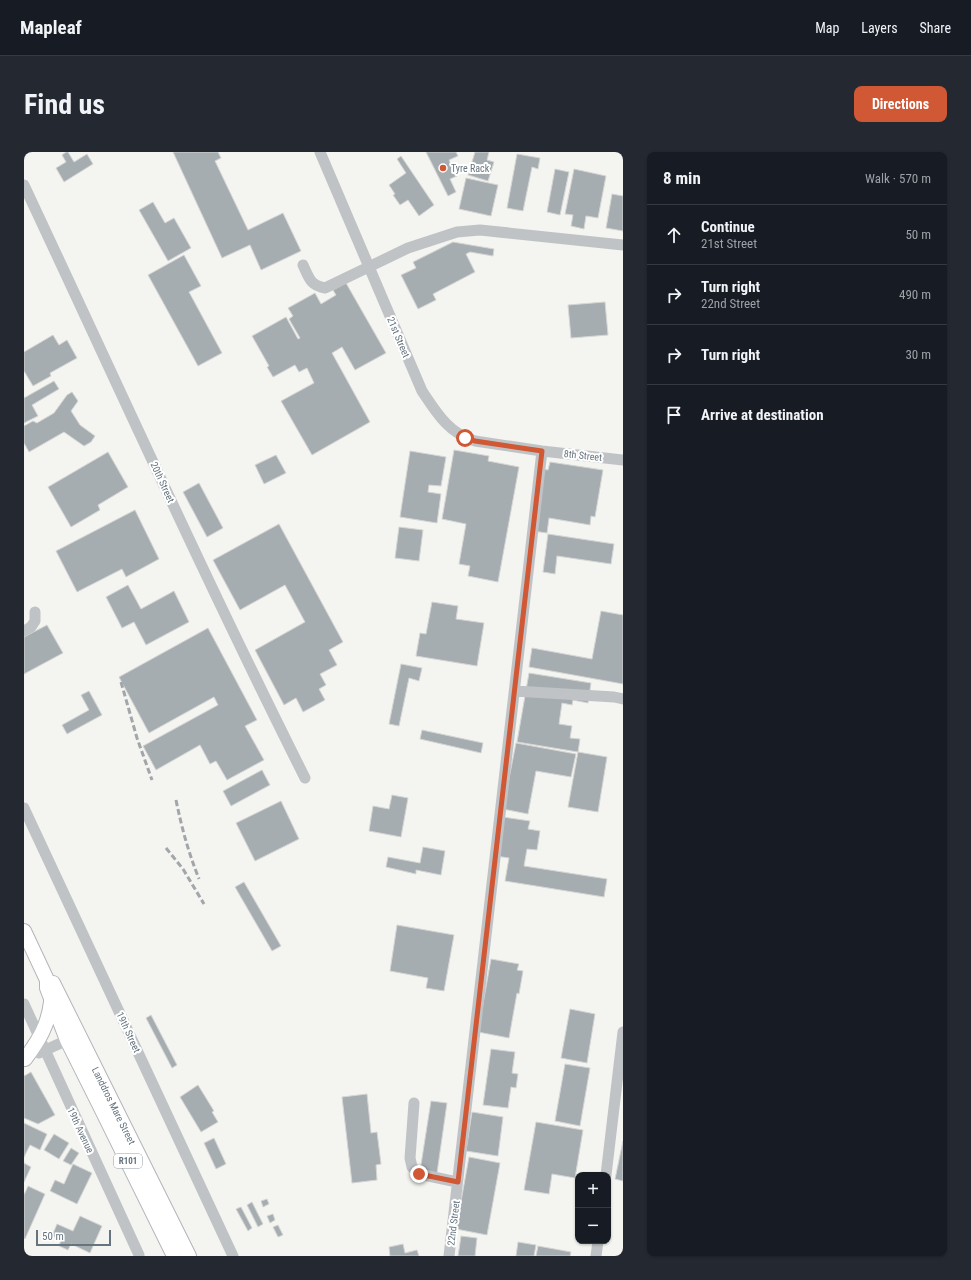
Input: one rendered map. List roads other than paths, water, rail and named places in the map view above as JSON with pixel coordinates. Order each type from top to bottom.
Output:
[{"type":"main road","name":"Landdros Mare Street","points":[[24,932],[47,980],[47,988],[52,1001],[73,1037],[189,1256]]},
{"type":"main road","name":"Landdros Mare Street","points":[[47,980],[53,983],[101,1108],[174,1256]]},
{"type":"main road","points":[[25,1060],[42,1045],[52,1001]]},
{"type":"street","name":"21st Street","points":[[320,152],[422,390],[442,421],[456,434],[465,438],[475,441],[542,451]]},
{"type":"street","name":"20th Street","points":[[24,185],[28,201],[219,602],[305,778]]},
{"type":"street","points":[[303,265],[311,282],[317,286],[325,288],[408,248],[458,232],[480,230],[623,245]]},
{"type":"street","name":"8th Street","points":[[542,451],[623,460]]},
{"type":"street","name":"22nd Street","points":[[449,1256],[542,451]]},
{"type":"street","points":[[24,631],[32,628],[35,612]]},
{"type":"street","points":[[515,691],[614,697],[623,699]]},
{"type":"street","name":"19th Street","points":[[24,808],[233,1256]]},
{"type":"street","name":"19th Avenue","points":[[24,1004],[139,1255]]},
{"type":"street","points":[[606,1172],[622,1053],[623,1032]]},
{"type":"street","points":[[42,1045],[73,1037]]},
{"type":"street","points":[[414,1103],[410,1158],[412,1167],[419,1174],[458,1182]]},
{"type":"street","points":[[596,1256],[598,1244]]},
{"type":"railway","points":[[121,682],[137,738],[152,780]]},
{"type":"railway","points":[[176,800],[186,840],[199,879]]},
{"type":"railway","points":[[166,848],[183,869],[204,904]]},
{"type":"place","name":"Tyre Rack","points":[[443,168]]}]
